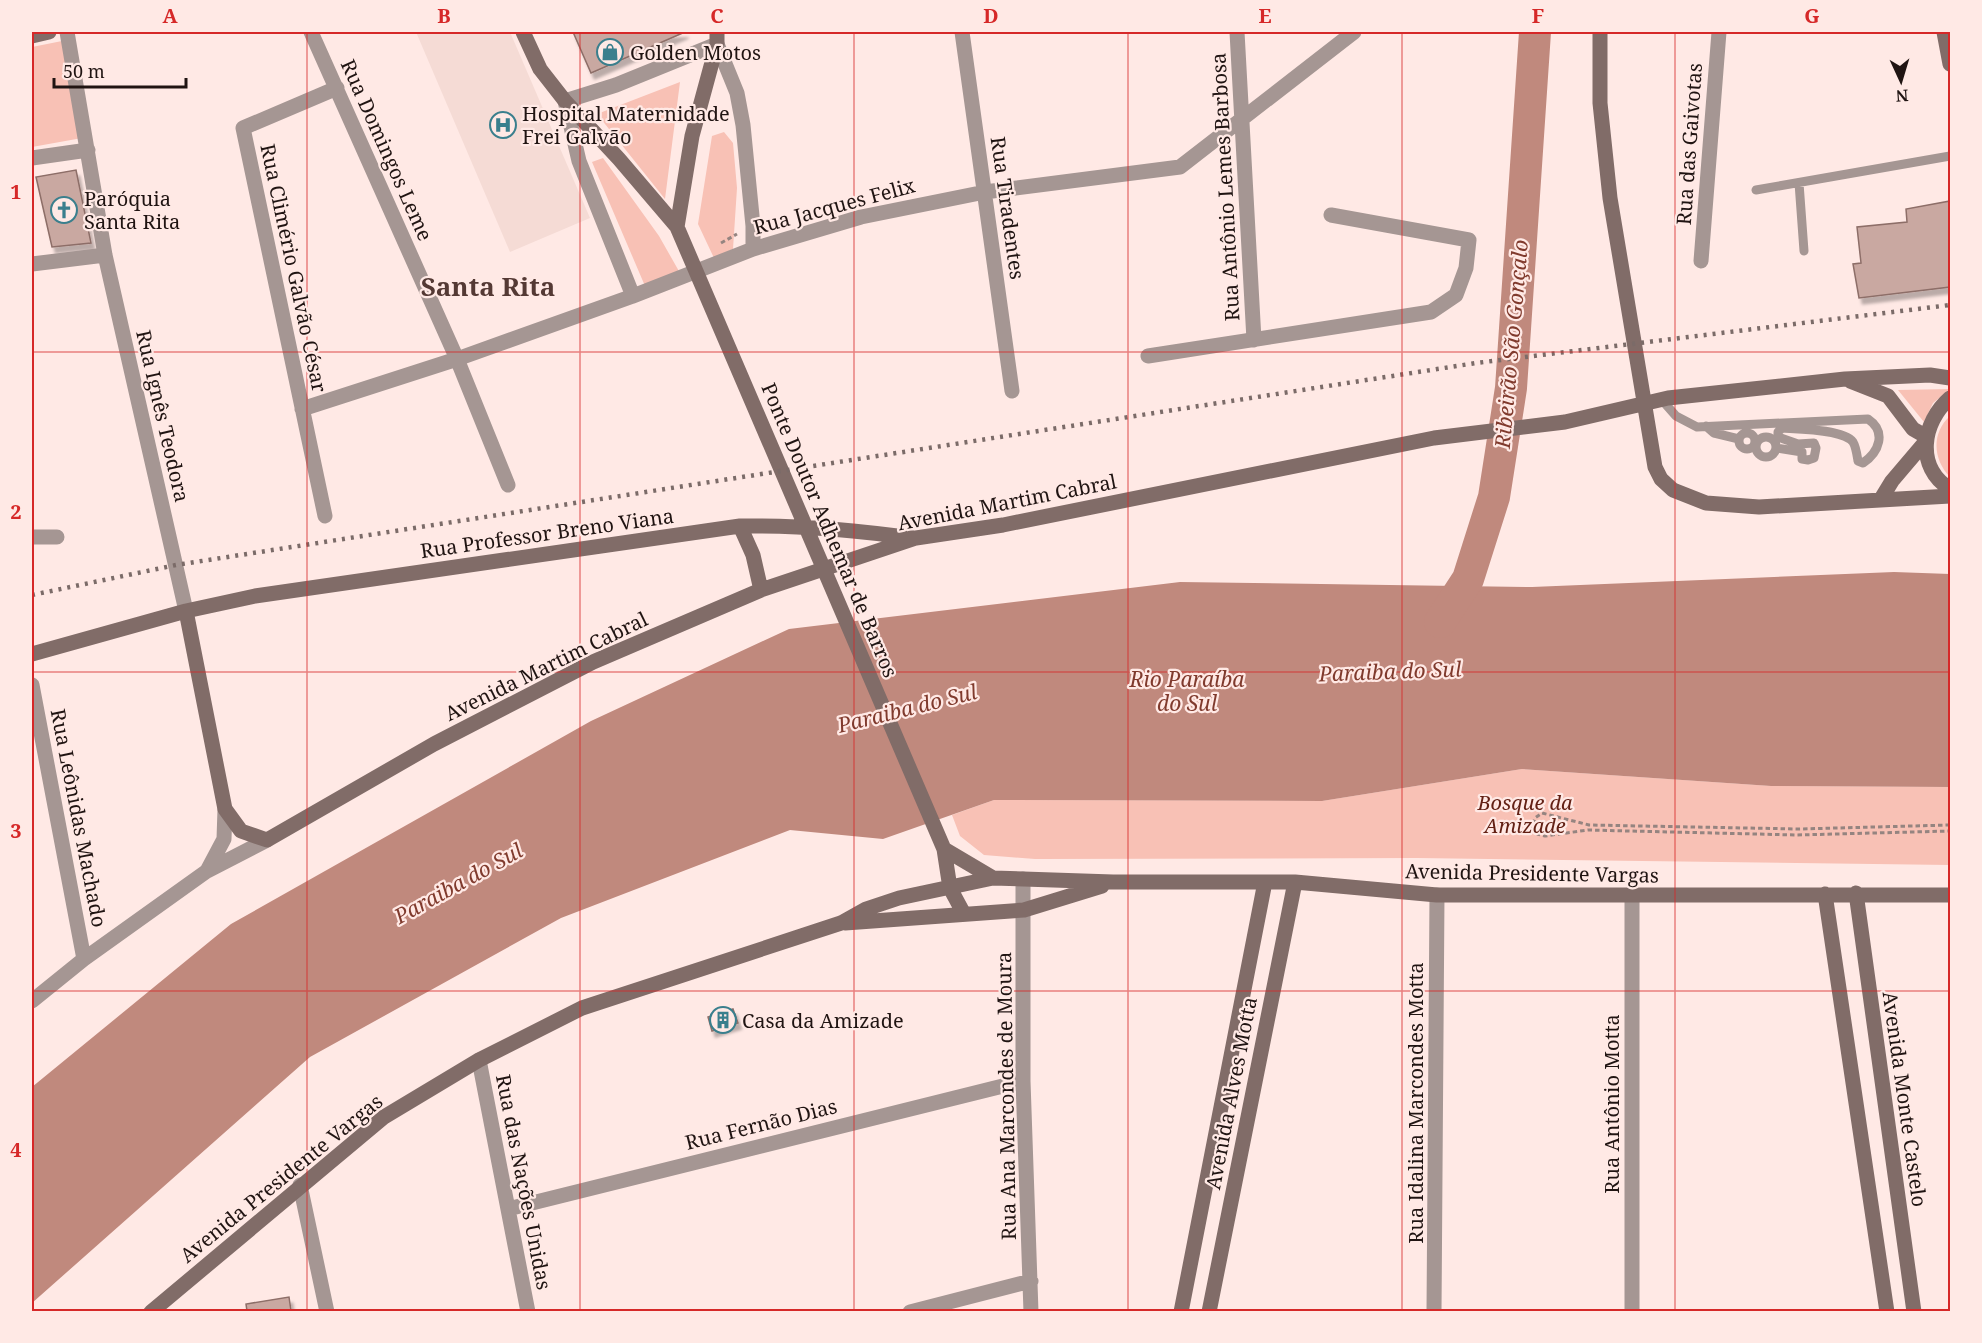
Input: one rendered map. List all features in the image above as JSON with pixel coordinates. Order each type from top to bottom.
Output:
[{"type":"street","points":[[32,36],[49,32]]},
{"type":"street","name":"Rua Ignês Teodora","points":[[67,32],[105,255],[186,611],[225,809]]},
{"type":"street","name":"Rua Domingos Leme","points":[[310,32],[457,359],[508,484]]},
{"type":"street","points":[[523,32],[540,69],[565,101],[619,159],[677,227]]},
{"type":"street","name":"Rua Tiradentes","points":[[962,32],[1012,391]]},
{"type":"street","name":"Rua Antônio Lemes Barbosa","points":[[1237,32],[1254,340]]},
{"type":"street","name":"Rua Jacques Felix","points":[[302,409],[457,359],[633,296],[753,249],[861,217],[985,192],[1180,167],[1354,32]]},
{"type":"street","points":[[1600,32],[1600,103],[1610,198],[1655,467],[1661,479],[1673,490],[1706,503],[1759,507],[1950,496]]},
{"type":"street","name":"Rua das Gaivotas","points":[[1701,261],[1719,32]]},
{"type":"street","points":[[1944,32],[1950,64]]},
{"type":"street","points":[[565,101],[616,85],[717,38]]},
{"type":"street","points":[[677,227],[692,136],[717,38]]},
{"type":"street","points":[[717,38],[736,93],[743,125],[753,226],[753,249]]},
{"type":"street","name":"Rua Climério Galvão César","points":[[325,516],[243,128],[337,88]]},
{"type":"street","points":[[565,101],[579,161],[633,296]]},
{"type":"street","points":[[32,158],[88,150]]},
{"type":"street","points":[[1148,356],[1431,312],[1456,295],[1466,268],[1469,240],[1331,215]]},
{"type":"street","name":"Ponte Doutor Adhemar de Barros","points":[[677,227],[944,849],[950,888],[964,914]]},
{"type":"street","points":[[32,264],[105,255]]},
{"type":"street","name":"Avenida Martim Cabral","points":[[32,1001],[84,960],[207,871],[267,840],[434,744],[593,662],[761,590],[916,538],[1003,525],[1434,438],[1565,422],[1661,399],[1845,379],[1930,375],[1950,378]]},
{"type":"street","points":[[1845,379],[1888,396],[1913,429],[1927,439]]},
{"type":"street","points":[[1950,398],[1937,410],[1929,424],[1927,439],[1928,458],[1935,474],[1950,489]]},
{"type":"street","points":[[1881,499],[1892,481],[1927,439]]},
{"type":"street","name":"Rua Professor Breno Viana","points":[[32,654],[186,611],[255,596],[740,526],[785,525],[916,538]]},
{"type":"street","points":[[740,526],[753,555],[761,590]]},
{"type":"street","points":[[32,537],[57,537]]},
{"type":"street","name":"Rua Leônidas Machado","points":[[32,685],[84,960]]},
{"type":"street","points":[[225,809],[241,831],[267,840]]},
{"type":"street","points":[[207,871],[224,838],[225,809]]},
{"type":"street","points":[[944,849],[993,878]]},
{"type":"street","name":"Avenida Presidente Vargas","points":[[151,1311],[384,1117],[479,1060],[582,1008],[841,923],[866,909],[899,898],[993,878],[1113,882],[1295,882],[1437,895],[1950,894]]},
{"type":"street","name":"Rua Ana Marcondes de Moura","points":[[1023,879],[1023,1081],[1031,1311]]},
{"type":"street","name":"Avenida Presidente Vargas","points":[[841,923],[1024,910],[1113,882]]},
{"type":"street","name":"Avenida Alves Motta","points":[[1181,1311],[1265,882]]},
{"type":"street","name":"Avenida Alves Motta","points":[[1209,1311],[1295,882]]},
{"type":"street","name":"Avenida Monte Castelo","points":[[1856,893],[1914,1311]]},
{"type":"street","points":[[1825,894],[1887,1311]]},
{"type":"street","name":"Rua Idalina Marcondes Motta","points":[[1434,1311],[1437,895]]},
{"type":"street","name":"Rua Antônio Motta","points":[[1632,896],[1632,1311]]},
{"type":"street","name":"Rua das Nações Unidas","points":[[479,1060],[528,1311]]},
{"type":"street","name":"Rua Fernão Dias","points":[[508,1209],[1023,1081]]},
{"type":"street","points":[[1211,1158],[1238,1164]]},
{"type":"street","points":[[300,1185],[327,1311]]},
{"type":"street","points":[[910,1311],[1031,1281]]},
{"type":"lane","points":[[1756,190],[1950,156]]},
{"type":"lane","points":[[1799,183],[1804,251]]},
{"type":"lane","points":[[1661,399],[1676,416],[1697,426],[1868,419],[1874,423],[1879,439],[1874,455],[1863,463],[1858,461],[1855,445],[1850,439],[1809,429],[1782,428],[1778,432],[1778,438],[1798,444],[1814,442],[1816,448],[1814,458],[1802,459],[1802,452],[1776,448]]},
{"type":"lane","points":[[1706,426],[1714,433],[1739,439],[1739,445],[1746,450],[1764,437],[1770,437],[1775,442],[1776,448],[1770,456],[1764,456],[1757,450],[1756,443]]},
{"type":"path","points":[[1950,825],[1799,828],[1589,825],[1542,813],[1535,818],[1532,827],[1537,834],[1545,836],[1588,830],[1797,835],[1950,831]]},
{"type":"shaded area","name":"Hospital Maternidade Frei Galvão","points":[[416,32],[510,32],[590,218],[510,252]]},
{"type":"green space","points":[[62,41],[82,138],[32,147],[32,47]]},
{"type":"green space","points":[[680,82],[665,199],[597,114]]},
{"type":"green space","points":[[724,132],[733,143],[737,188],[733,249],[714,258],[698,224],[712,136]]},
{"type":"green space","points":[[603,158],[659,236],[680,273],[645,286],[592,162]]},
{"type":"green space","points":[[1950,389],[1933,403],[1924,422],[1898,390]]},
{"type":"green space","points":[[1950,416],[1950,477],[1940,463],[1936,446],[1940,430]]},
{"type":"green space","name":"Bosque da Amizade","points":[[1522,769],[1771,786],[1950,787],[1950,865],[1417,858],[1035,859],[984,855],[960,836],[952,815],[994,800],[1322,801]]},
{"type":"water","name":"Rio Paraíba do Sul","points":[[1894,572],[1950,574],[1950,787],[1771,786],[1522,769],[1322,801],[994,800],[883,839],[790,830],[561,918],[310,1057],[32,1303],[32,1087],[231,924],[591,721],[789,629],[1180,582],[1532,587]]},
{"type":"building","name":"Golden Motos","points":[[573,32],[685,32],[591,73]]},
{"type":"building","name":"Paróquia Santa Rita","points":[[76,170],[91,243],[52,247],[36,177]]},
{"type":"building","points":[[1950,201],[1950,287],[1859,298],[1853,264],[1861,263],[1857,227],[1907,222],[1906,209]]},
{"type":"building","name":"Casa da Amizade","points":[[733,1009],[738,1023],[712,1031],[708,1017]]},
{"type":"building","points":[[289,1297],[291,1311],[247,1311],[246,1304]]},
{"type":"waterway","name":"Ribeirão São Gonçalo","points":[[1440,622],[1468,579],[1494,497],[1511,388],[1535,32]]},
{"type":"railway","points":[[32,595],[176,565],[1476,363],[1950,305]]},
{"type":"place","name":"Golden Motos","points":[[610,52]]},
{"type":"place","name":"Hospital Maternidade Frei Galvão","points":[[503,125]]},
{"type":"place","name":"Paróquia Santa Rita","points":[[64,210]]},
{"type":"place","name":"Casa da Amizade","points":[[723,1020]]},
{"type":"district","name":"Santa Rita","points":[[488,286]]},
{"type":"water label","name":"Paraiba do Sul","points":[[1390,671]]},
{"type":"water label","name":"Paraiba do Sul","points":[[907,708]]},
{"type":"water label","name":"Paraiba do Sul","points":[[458,883]]}]
